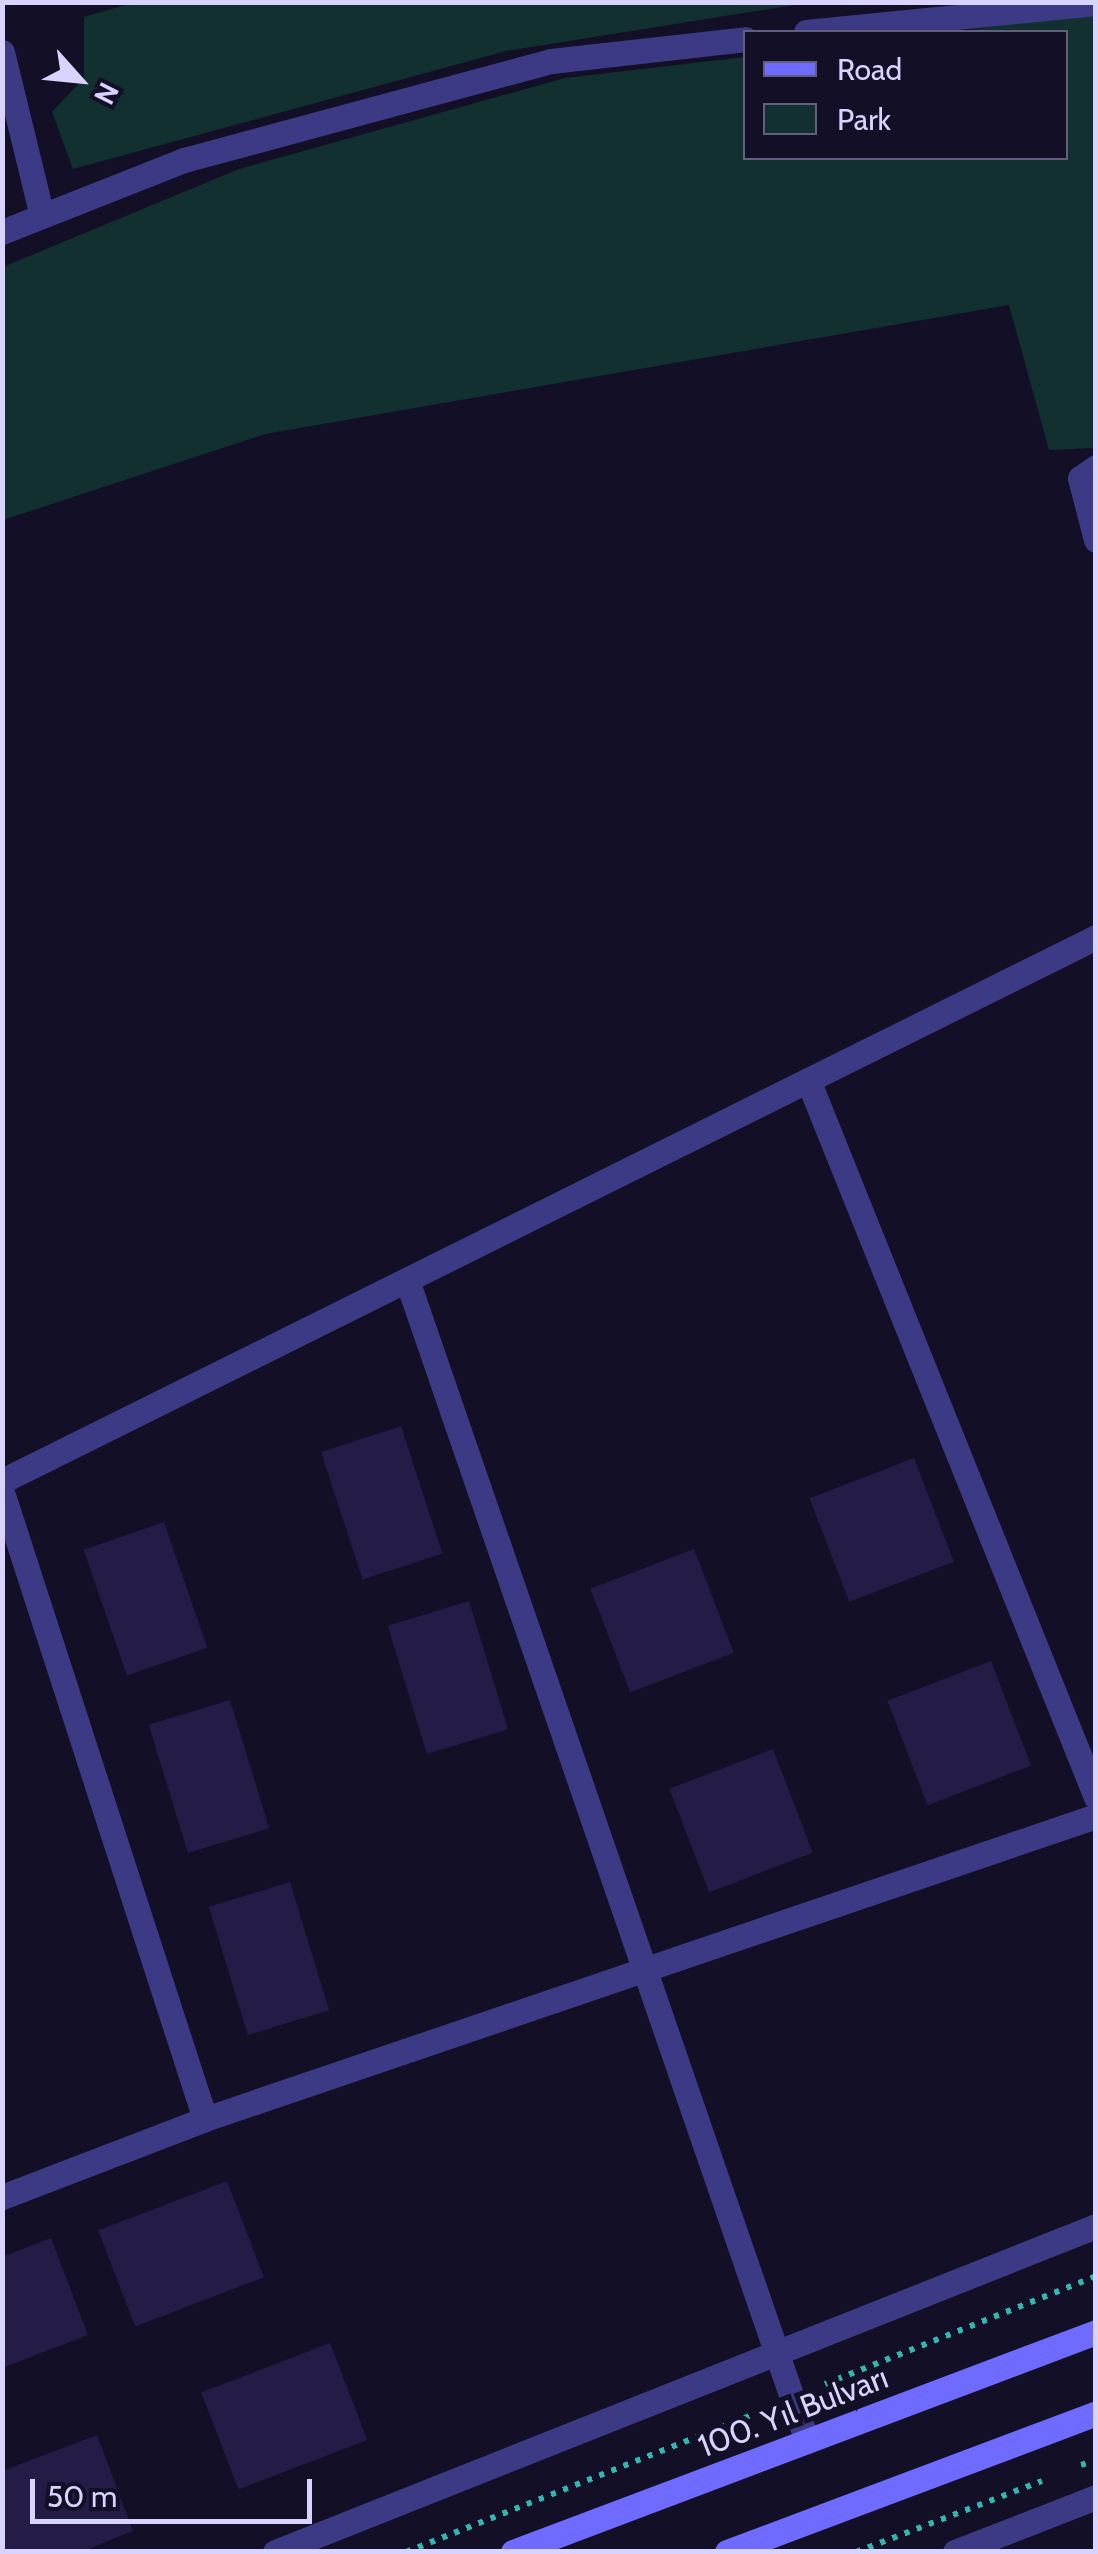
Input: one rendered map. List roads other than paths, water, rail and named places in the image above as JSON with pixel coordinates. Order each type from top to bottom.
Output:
[{"type":"main road","name":"100. Yıl Bulvarı","points":[[514,2552],[1096,2332]]},
{"type":"main road","points":[[727,2552],[1096,2413]]},
{"type":"street","points":[[825,30],[1096,2]]},
{"type":"street","points":[[2,232],[41,212],[184,160],[551,60],[743,39]]},
{"type":"street","points":[[2,52],[41,212]]},
{"type":"street","points":[[1096,466],[1080,478],[1096,540]]},
{"type":"street","points":[[2,1481],[1096,936]]},
{"type":"street","points":[[808,1080],[1096,1797]]},
{"type":"street","points":[[407,1280],[649,1968],[807,2441]]},
{"type":"street","points":[[2,1492],[205,2119]]},
{"type":"street","points":[[2,2197],[205,2119],[1096,1816]]},
{"type":"street","points":[[274,2552],[1096,2226]]},
{"type":"street","points":[[954,2552],[1096,2498]]}]
